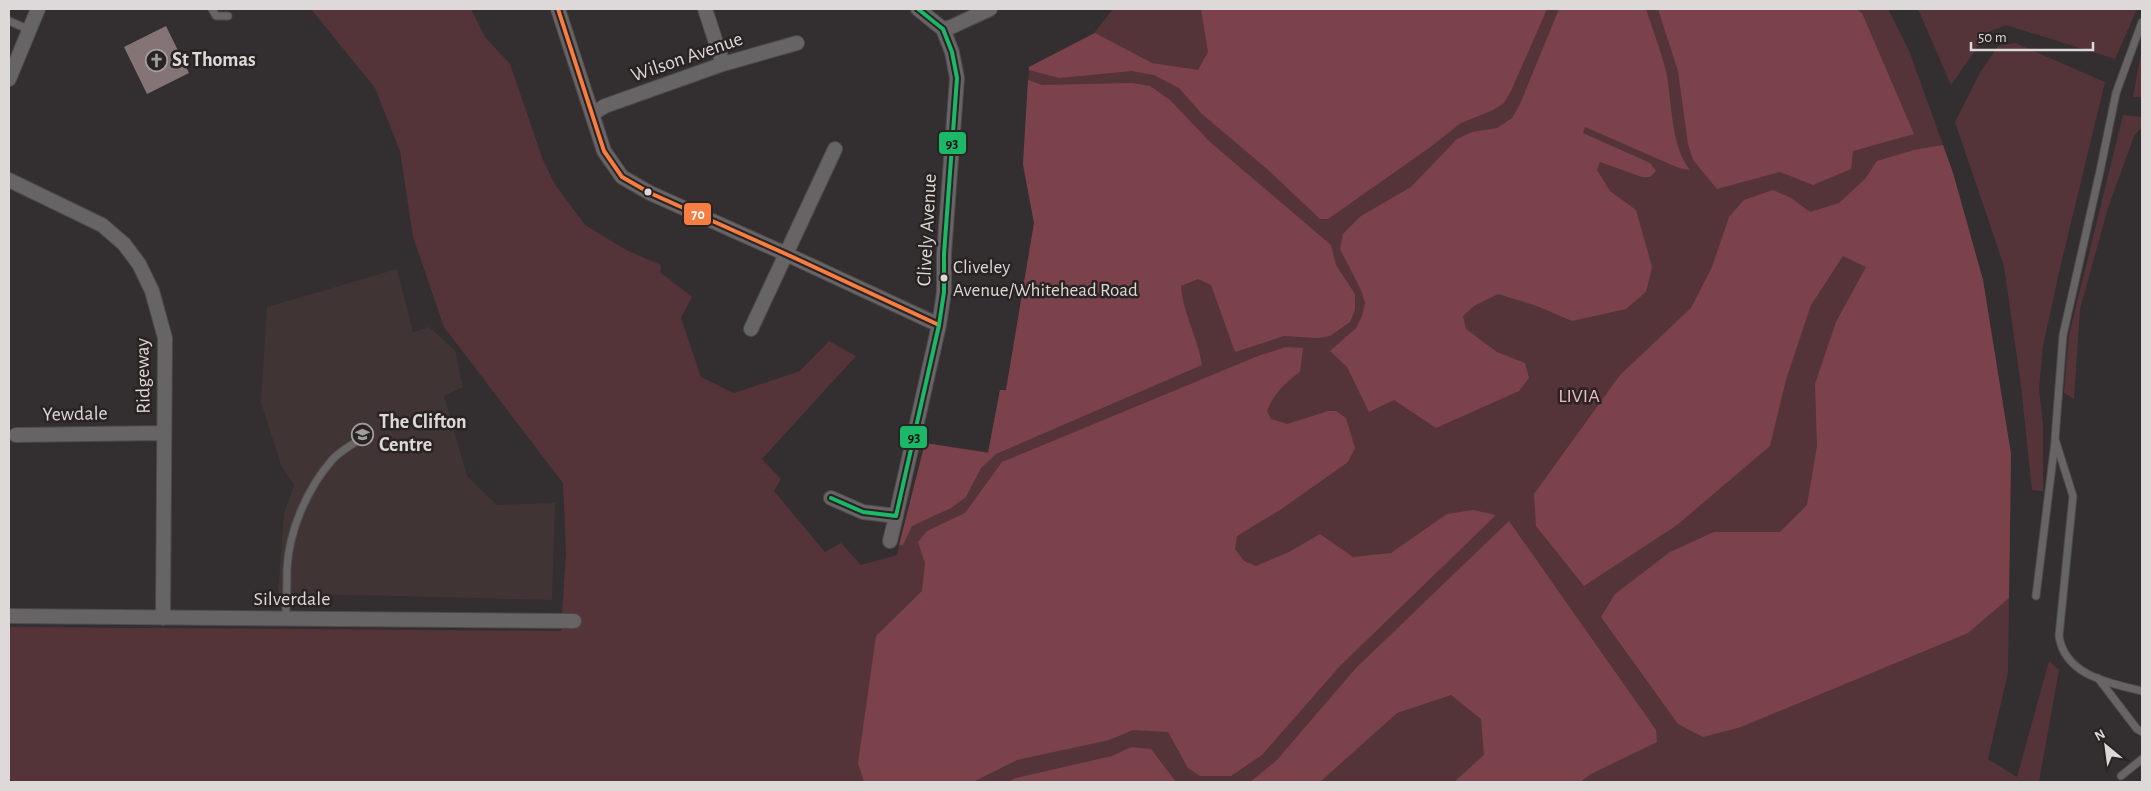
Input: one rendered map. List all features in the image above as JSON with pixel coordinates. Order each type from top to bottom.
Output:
[{"type":"street","points":[[9,80],[38,9]]},
{"type":"street","points":[[558,9],[604,150],[622,177],[650,193],[939,325]]},
{"type":"street","points":[[705,9],[723,64]]},
{"type":"street","points":[[918,9],[943,29],[990,9]]},
{"type":"street","name":"Clively Avenue","points":[[890,541],[939,325],[944,292],[944,254],[957,78],[952,52],[943,29]]},
{"type":"street","name":"Wilson Avenue","points":[[592,114],[605,106],[723,64],[797,42]]},
{"type":"street","points":[[750,329],[835,149]]},
{"type":"street","name":"Ridgeway","points":[[9,180],[102,226],[124,244],[138,264],[152,292],[165,338],[163,618]]},
{"type":"street","name":"Yewdale","points":[[16,435],[164,432]]},
{"type":"street","points":[[831,498],[863,512],[896,516]]},
{"type":"street","name":"Silverdale","points":[[9,616],[574,621]]},
{"type":"lane","points":[[212,9],[216,16],[228,16]]},
{"type":"lane","points":[[9,21],[30,30]]},
{"type":"lane","points":[[2036,596],[2055,439],[2063,335],[2116,93],[2142,22]]},
{"type":"lane","points":[[2055,439],[2074,496],[2060,636],[2061,648],[2082,672],[2142,691]]},
{"type":"lane","points":[[285,619],[292,536],[309,495],[333,458],[357,441]]},
{"type":"lane","points":[[2098,678],[2137,729],[2142,732]]},
{"type":"lane","points":[[2121,776],[2142,759]]},
{"type":"shaded area","points":[[1201,9],[1547,9],[1504,103],[1493,110],[1461,123],[1429,148],[1328,219],[1320,219],[1267,169],[1202,114],[1179,88],[1154,75],[1132,71],[1059,78],[1029,70],[1029,67],[1095,33],[1152,63],[1198,70],[1208,52]]},
{"type":"shaded area","points":[[1559,9],[1646,9],[1660,50],[1667,76],[1673,125],[1679,150],[1690,170],[1679,168],[1585,127],[1583,133],[1650,163],[1656,171],[1650,177],[1642,177],[1600,162],[1597,170],[1610,191],[1636,210],[1652,267],[1646,292],[1626,309],[1572,321],[1537,306],[1498,294],[1474,306],[1463,316],[1466,329],[1497,352],[1525,363],[1529,378],[1519,391],[1436,428],[1394,400],[1369,412],[1347,367],[1330,351],[1356,328],[1362,316],[1365,303],[1361,290],[1340,249],[1343,234],[1361,216],[1411,187],[1457,139],[1472,132],[1497,128],[1512,118],[1520,104]]},
{"type":"shaded area","points":[[1658,9],[1856,9],[1862,13],[1914,134],[1853,151],[1851,169],[1813,185],[1780,172],[1717,189],[1693,160],[1688,144],[1678,71]]},
{"type":"shaded area","points":[[1028,80],[1042,85],[1132,83],[1150,86],[1170,100],[1210,142],[1331,245],[1336,265],[1355,294],[1355,310],[1350,322],[1330,336],[1318,338],[1284,336],[1235,352],[1211,285],[1198,279],[1181,286],[1182,296],[1202,365],[996,454],[981,468],[966,497],[951,508],[912,526],[903,545],[899,545],[925,443],[988,453],[1000,390],[1006,390],[1034,223],[1023,164]]},
{"type":"shaded area","points":[[1943,145],[1953,173],[1983,280],[2011,454],[2009,598],[1968,633],[1741,727],[1703,737],[1678,724],[1601,617],[1615,594],[1670,552],[1714,532],[1780,532],[1807,505],[1817,446],[1815,384],[1836,322],[1866,267],[1843,256],[1811,305],[1786,380],[1770,446],[1677,525],[1584,586],[1536,526],[1534,494],[1620,375],[1691,308],[1712,267],[1729,217],[1744,200],[1773,190],[1791,198],[1810,212],[1839,203],[1865,179],[1877,161],[1914,150]]},
{"type":"shaded area","name":"The Clifton Centre","points":[[397,269],[413,332],[429,327],[455,350],[463,387],[444,396],[467,476],[497,505],[555,503],[552,600],[278,593],[284,514],[294,485],[281,465],[261,403],[267,307]]},
{"type":"shaded area","points":[[1286,347],[1303,348],[1300,372],[1285,384],[1273,399],[1267,411],[1271,419],[1287,424],[1328,411],[1336,411],[1346,418],[1355,448],[1348,462],[1280,510],[1237,536],[1235,549],[1244,561],[1256,566],[1289,552],[1320,534],[1353,557],[1391,553],[1447,514],[1473,510],[1496,515],[1340,666],[1262,755],[1231,776],[1200,776],[1188,768],[1168,732],[1133,730],[1109,740],[1017,760],[973,782],[864,782],[858,763],[876,636],[922,591],[925,563],[918,542],[927,531],[965,513],[1002,462],[1258,356]]},
{"type":"shaded area","points":[[1509,521],[1656,730],[1657,742],[1591,774],[1580,782],[1454,782],[1484,755],[1481,719],[1451,695],[1397,713],[1320,782],[1250,782],[1276,761],[1356,668]]},
{"type":"shaded area","points":[[1131,747],[1151,749],[1176,782],[1008,782],[1016,778],[1112,756]]},
{"type":"green space","name":"LIVIA","points":[[311,9],[471,9],[485,37],[510,64],[543,160],[554,183],[585,225],[628,251],[661,265],[660,272],[692,297],[681,318],[701,377],[734,393],[800,371],[829,341],[856,356],[762,459],[781,479],[774,491],[825,552],[841,543],[861,565],[897,555],[925,443],[988,452],[1000,390],[1006,390],[1034,223],[1023,166],[1029,67],[1094,33],[1113,9],[1888,9],[1910,53],[1953,173],[1983,280],[2011,454],[2008,673],[1988,759],[2017,777],[2049,661],[2059,670],[2039,782],[9,782],[9,627],[561,631],[566,552],[563,483],[444,327],[413,237],[400,151],[375,88]]},
{"type":"green space","points":[[1918,9],[2137,9],[2115,59],[2006,25],[1988,32],[1951,85]]},
{"type":"green space","points":[[2015,43],[2105,82],[2043,346],[2039,389],[2043,425],[2043,491],[2032,490],[2021,386],[2004,266],[1955,122],[1981,71],[1998,46]]},
{"type":"green space","points":[[2142,48],[2142,97],[2133,97]]},
{"type":"green space","points":[[2123,115],[2142,117],[2142,127],[2134,136],[2108,208],[2080,309],[2074,399],[2064,393],[2069,335]]},
{"type":"building","name":"St Thomas","points":[[166,26],[189,73],[147,94],[124,47]]},
{"type":"transit line","name":"70","points":[[558,9],[604,151],[622,177],[650,193],[939,325]]},
{"type":"transit line","name":"93","points":[[831,498],[863,512],[896,516],[939,325],[944,292],[944,254],[957,78],[952,52],[943,29],[918,9]]},
{"type":"place","name":"St Thomas","points":[[156,60]]},
{"type":"place","name":"Cliveley Avenue/Whitehead Road","points":[[944,278]]},
{"type":"place","name":"The Clifton Centre","points":[[363,434]]}]
